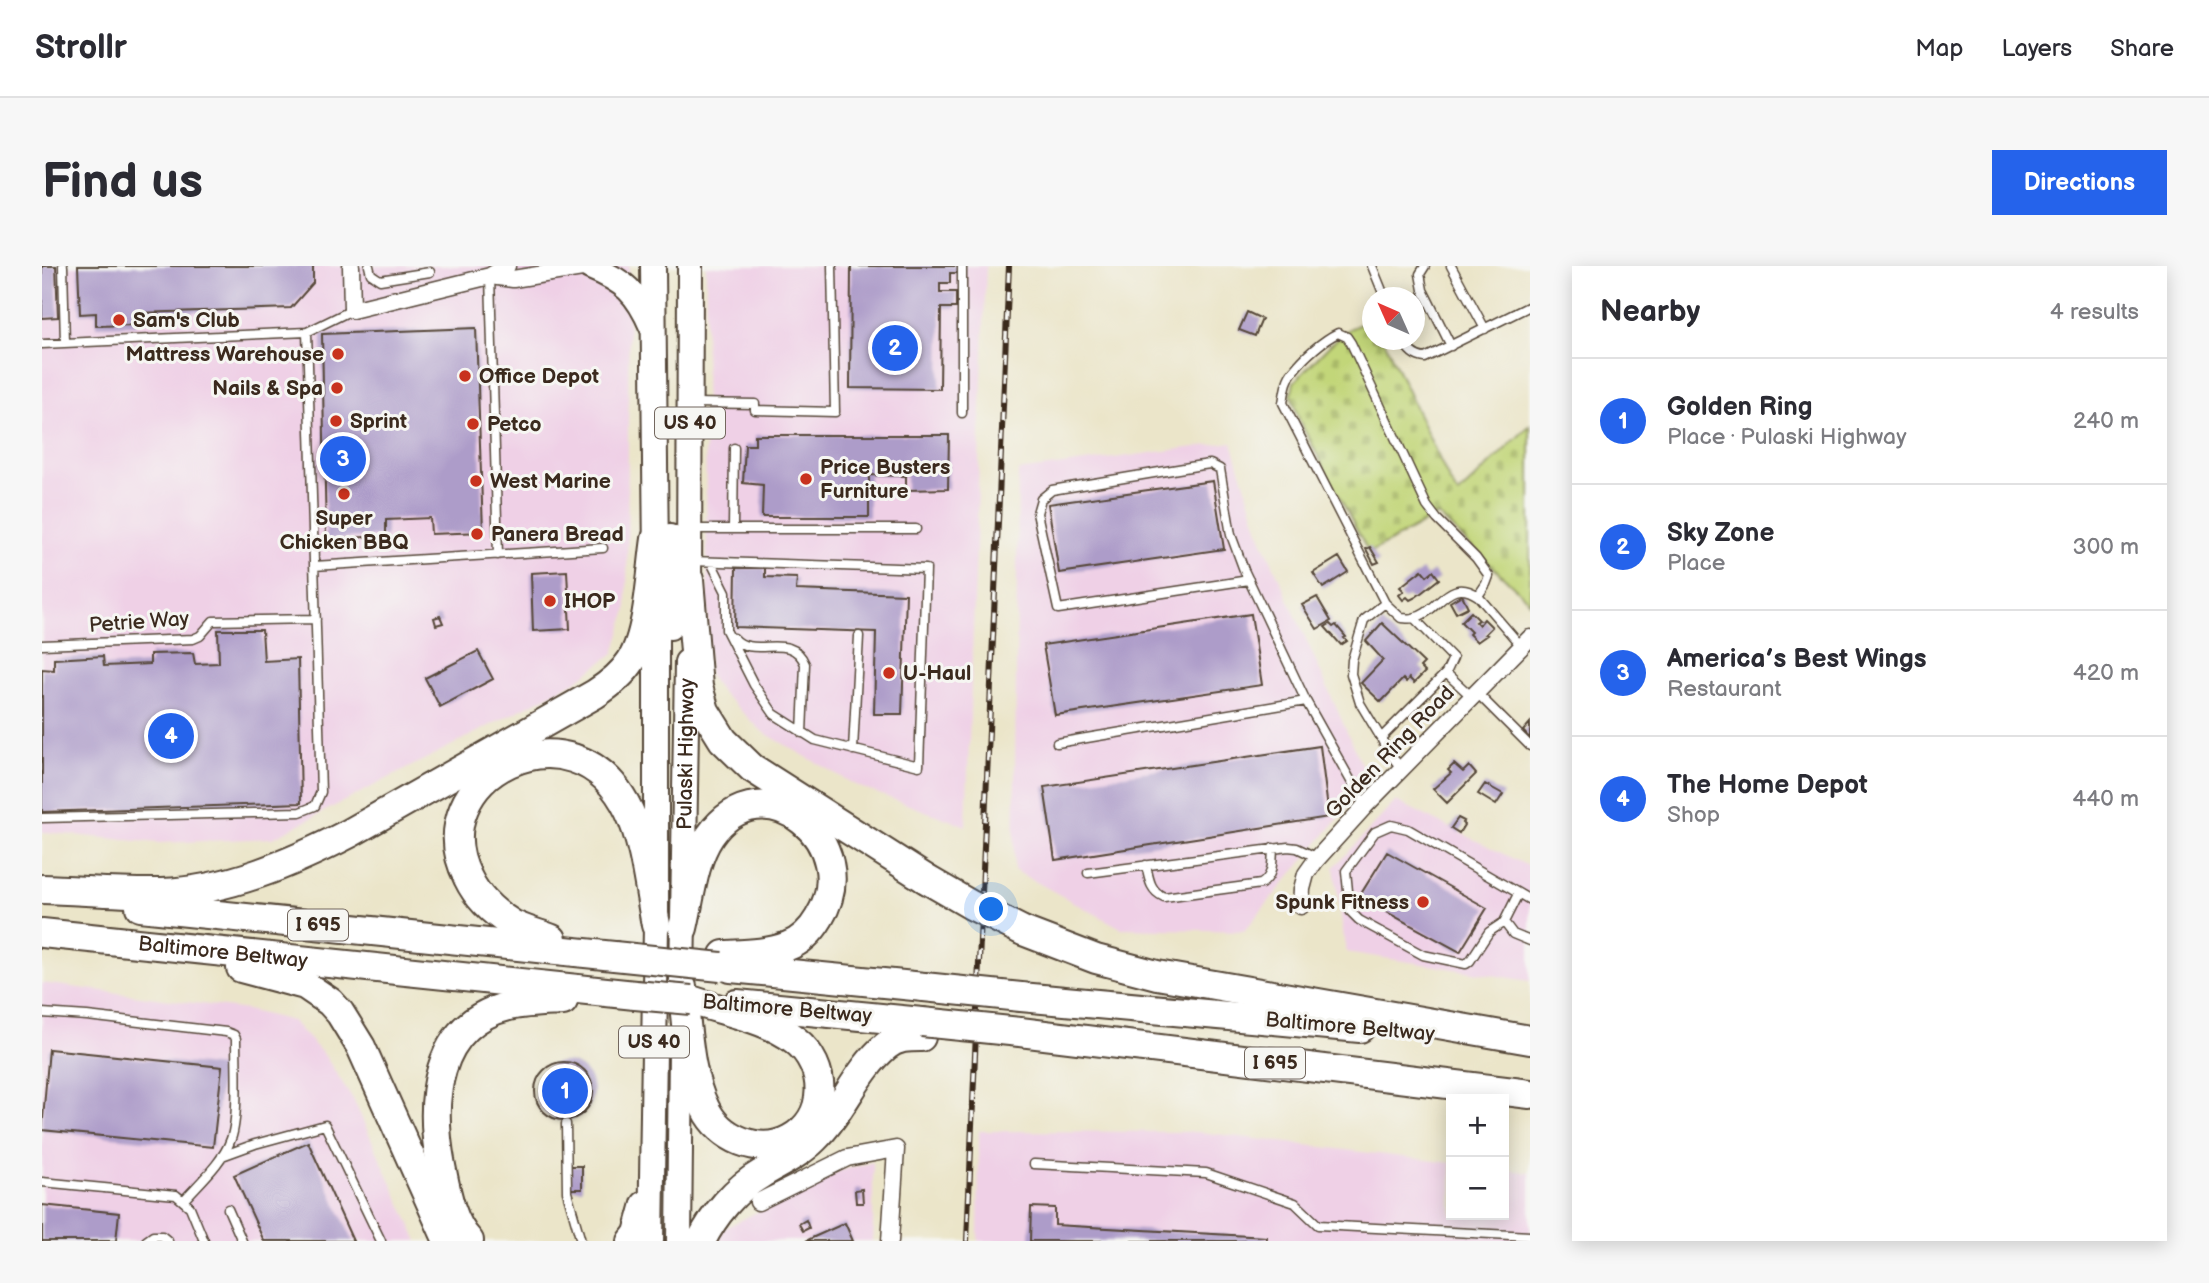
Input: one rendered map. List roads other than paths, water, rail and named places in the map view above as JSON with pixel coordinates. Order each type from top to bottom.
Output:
[{"type":"highway","points":[[592,266],[628,287],[638,299],[654,332]]},
{"type":"highway","name":"Pulaski Highway","points":[[653,266],[656,539],[669,927],[686,994],[679,1241]]},
{"type":"highway","points":[[667,266],[670,279],[671,702],[673,759],[684,840]]},
{"type":"highway","name":"Pulaski Highway","points":[[651,1241],[653,1158],[669,927],[684,840],[697,568],[690,530],[690,266]]},
{"type":"highway","points":[[42,889],[161,893],[221,883],[284,864],[350,833],[595,694],[621,674],[639,647],[656,539]]},
{"type":"highway","points":[[697,568],[698,687],[705,711],[723,740],[752,768],[971,905],[1023,931],[1096,959],[1157,975],[1530,1042]]},
{"type":"highway","points":[[604,955],[514,925],[487,905],[464,871],[458,834],[470,797],[486,778],[509,762],[533,755],[566,756],[585,762],[609,781],[630,811],[669,927]]},
{"type":"highway","points":[[669,927],[703,849],[722,823],[735,813],[756,806],[777,807],[793,813],[808,824],[821,840],[830,861],[831,882],[827,905],[805,936],[790,946],[723,961]]},
{"type":"highway","name":"Baltimore Beltway","points":[[42,897],[604,955],[723,961],[1021,997],[1530,1042]]},
{"type":"highway","name":"Baltimore Beltway","points":[[42,933],[622,995],[686,994],[721,1007],[922,1029],[1054,1037],[1530,1094]]},
{"type":"highway","points":[[125,942],[305,985],[330,1002],[350,1027],[462,1239]]},
{"type":"highway","points":[[686,994],[697,1087],[712,1120],[727,1135],[742,1142],[760,1146],[791,1139],[816,1111],[821,1085],[813,1062],[796,1041],[778,1030],[721,1007]]},
{"type":"highway","points":[[462,1239],[445,1185],[438,1151],[436,1119],[439,1079],[444,1061],[456,1040],[477,1021],[508,1006],[622,995]]},
{"type":"highway","points":[[701,1241],[718,1214],[738,1191],[813,1141],[886,1046],[922,1029]]},
{"type":"highway","points":[[630,1241],[640,1220],[653,1158]]},
{"type":"street","points":[[351,266],[352,310],[490,276],[507,266]]},
{"type":"street","points":[[490,276],[513,279],[592,266]]},
{"type":"street","name":"Golden Ring Road","points":[[1301,905],[1306,874],[1318,858],[1365,806],[1526,643]]},
{"type":"street","points":[[758,1202],[846,1158],[895,1149],[890,1241]]},
{"type":"lane","points":[[63,266],[65,343]]},
{"type":"lane","points":[[369,266],[371,274],[380,280],[430,272]]},
{"type":"lane","points":[[690,403],[755,404],[755,411],[835,412],[832,266]]},
{"type":"lane","points":[[962,266],[962,413]]},
{"type":"lane","points":[[1425,266],[1420,274],[1423,290],[1451,346]]},
{"type":"lane","points":[[1451,266],[1485,329]]},
{"type":"lane","points":[[1374,267],[1381,287]]},
{"type":"lane","points":[[490,276],[498,555]]},
{"type":"lane","points":[[1410,350],[1419,357],[1433,355],[1530,306]]},
{"type":"lane","points":[[42,344],[307,331],[352,310]]},
{"type":"lane","points":[[42,818],[300,812],[315,806],[321,792],[307,331]]},
{"type":"lane","points":[[1478,596],[1489,576],[1485,568],[1431,512],[1351,344],[1347,337],[1338,333],[1323,342],[1293,370],[1283,402],[1385,603],[1401,618],[1414,618],[1462,588],[1478,596],[1526,643]]},
{"type":"lane","points":[[733,528],[734,448]]},
{"type":"lane","points":[[1249,580],[1058,609],[1037,513],[1041,499],[1052,490],[1210,464],[1220,469],[1231,535],[1249,580],[1306,701],[1365,806]]},
{"type":"lane","points":[[690,530],[916,529]]},
{"type":"lane","points":[[314,566],[603,548]]},
{"type":"lane","points":[[697,568],[926,569],[919,766],[815,740],[774,713],[754,685],[726,629],[726,592],[697,568]]},
{"type":"lane","points":[[1385,603],[1364,620],[1352,660],[1351,674],[1360,703],[1388,752],[1402,769]]},
{"type":"lane","points":[[1381,738],[1446,673],[1453,658],[1414,618]]},
{"type":"lane","name":"Petrie Way","points":[[42,645],[193,639],[200,636],[213,621],[316,619]]},
{"type":"lane","points":[[726,629],[743,645],[790,648],[802,657],[805,664],[802,733]]},
{"type":"lane","points":[[853,750],[859,636]]},
{"type":"lane","points":[[1446,673],[1530,746]]},
{"type":"lane","points":[[1057,743],[1306,701]]},
{"type":"lane","points":[[1518,894],[1504,922],[1489,932],[1466,964],[1423,955],[1359,920],[1350,911],[1346,871],[1375,832],[1391,825],[1408,829],[1530,900]]},
{"type":"lane","points":[[1088,873],[1287,846],[1318,858]]},
{"type":"lane","points":[[1146,865],[1149,883],[1156,894],[1164,897],[1261,884],[1272,872],[1273,848]]},
{"type":"lane","points":[[1504,922],[1513,934],[1530,941]]},
{"type":"lane","points":[[42,1013],[234,1035],[234,1124],[231,1139],[222,1156],[184,1200]]},
{"type":"lane","points":[[566,1124],[567,1192],[581,1241]]},
{"type":"lane","points":[[222,1156],[254,1144],[325,1125],[381,1241]]},
{"type":"lane","points":[[1034,1164],[1206,1173],[1295,1203],[1318,1225],[1530,1236]]},
{"type":"lane","points":[[42,1182],[176,1195],[190,1207],[204,1241]]},
{"type":"lane","points":[[228,1209],[242,1241]]},
{"type":"lane","points":[[146,1241],[153,1236],[162,1236],[168,1241]]},
{"type":"railway","points":[[967,1241],[1009,266]]},
{"type":"place","name":"Sam's Club","points":[[119,320]]},
{"type":"place","name":"Sky Zone","points":[[895,348]]},
{"type":"place","name":"Mattress Warehouse","points":[[338,354]]},
{"type":"place","name":"Office Depot","points":[[465,376]]},
{"type":"place","name":"Nails & Spa","points":[[337,388]]},
{"type":"place","name":"Sprint","points":[[336,421]]},
{"type":"place","name":"Petco","points":[[473,424]]},
{"type":"place","name":"America’s Best Wings","points":[[343,459]]},
{"type":"place","name":"Price Busters Furniture","points":[[806,479]]},
{"type":"place","name":"West Marine","points":[[476,481]]},
{"type":"place","name":"Super Chicken BBQ","points":[[344,494]]},
{"type":"place","name":"Panera Bread","points":[[477,534]]},
{"type":"place","name":"IHOP","points":[[550,601]]},
{"type":"place","name":"U-Haul","points":[[889,673]]},
{"type":"place","name":"The Home Depot","points":[[171,736]]},
{"type":"place","name":"Spunk Fitness","points":[[1423,902]]},
{"type":"place","name":"Golden Ring","points":[[565,1091]]}]
